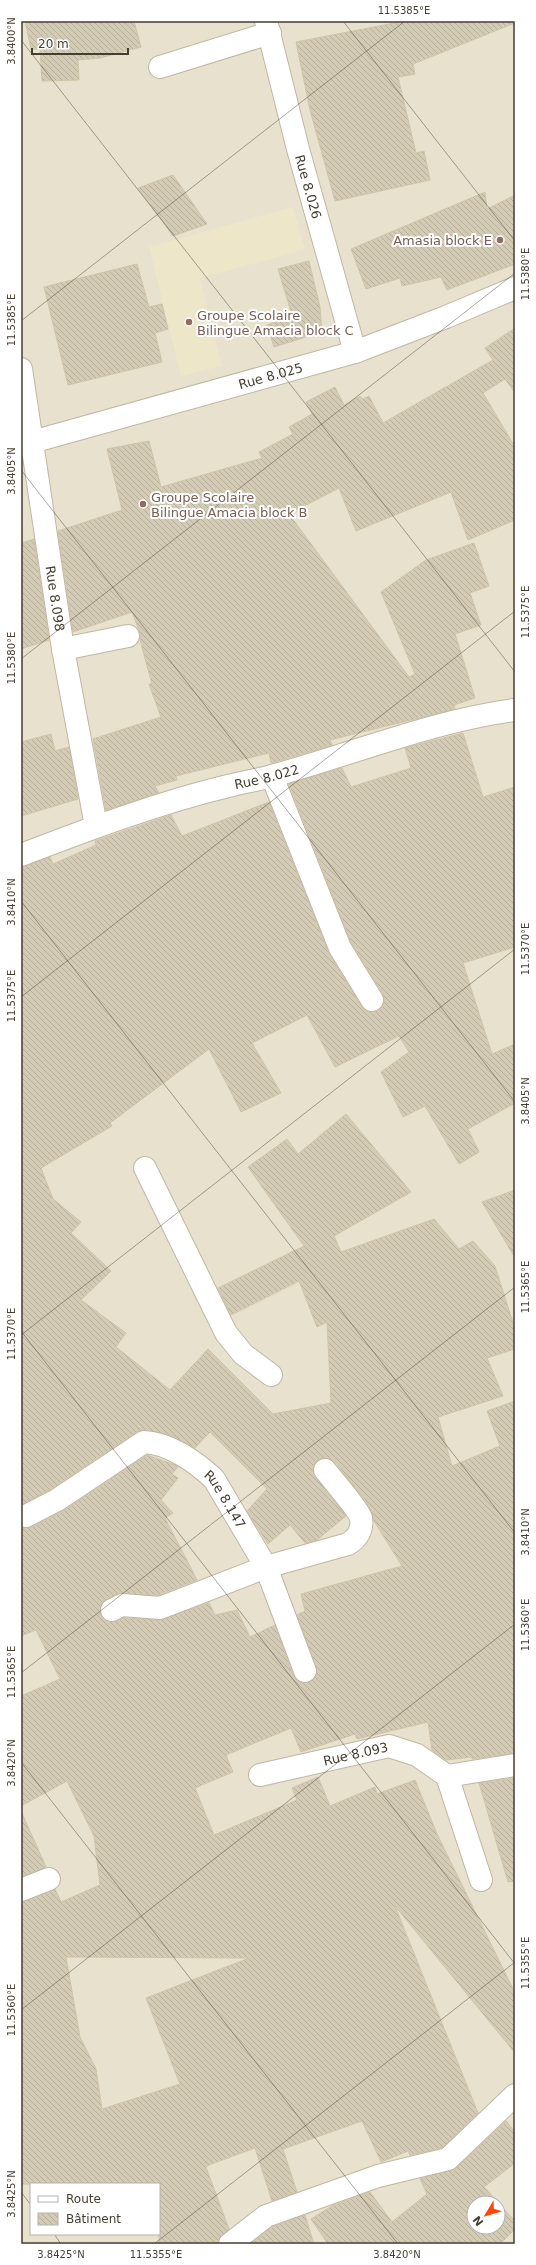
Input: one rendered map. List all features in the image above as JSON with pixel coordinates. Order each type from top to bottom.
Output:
[{"type":"street","points":[[160,67],[268,27]]},
{"type":"street","name":"Rue 8.026","points":[[268,27],[298,149],[355,352]]},
{"type":"street","name":"Rue 8.025","points":[[26,443],[355,352],[446,317],[515,288]]},
{"type":"street","name":"Rue 8.098","points":[[21,369],[26,443],[96,826]]},
{"type":"street","points":[[64,649],[128,636]]},
{"type":"street","name":"Rue 8.022","points":[[21,855],[96,826],[227,786],[272,776],[378,742],[492,713],[515,710]]},
{"type":"street","points":[[272,776],[340,948],[372,1000]]},
{"type":"street","points":[[145,1168],[226,1333],[243,1354],[272,1375]]},
{"type":"street","name":"Rue 8.147","points":[[26,1516],[57,1500],[144,1442],[164,1446],[202,1468],[214,1479],[266,1568],[305,1671]]},
{"type":"street","points":[[112,1610],[122,1605],[160,1608],[266,1568],[348,1544],[356,1539],[360,1530],[361,1516],[325,1470]]},
{"type":"street","name":"Rue 8.093","points":[[260,1775],[389,1746],[417,1755],[447,1776]]},
{"type":"street","points":[[481,1880],[447,1776],[515,1765]]},
{"type":"street","points":[[21,1890],[49,1879]]},
{"type":"street","points":[[230,2244],[266,2216],[378,2176],[448,2158],[515,2095]]},
{"type":"shaded area","points":[[21,21],[515,21],[515,2244],[21,2244]]},
{"type":"shaded area","name":"Groupe Scolaire Bilingue Amacia block C","points":[[293,207],[305,250],[200,278],[222,366],[181,376],[149,247]]},
{"type":"building","points":[[25,21],[134,21],[141,47],[100,58],[78,60],[79,80],[42,81],[40,49],[31,49]]},
{"type":"building","points":[[405,21],[515,21],[515,23],[413,64],[415,74],[398,77],[416,153],[424,151],[430,180],[335,201],[310,110],[296,42]]},
{"type":"building","points":[[173,175],[207,224],[173,236],[138,188]]},
{"type":"building","points":[[485,192],[487,209],[515,195],[515,264],[447,290],[441,277],[402,286],[400,278],[366,289],[351,249]]},
{"type":"building","points":[[309,261],[320,307],[322,332],[274,347],[267,325],[292,315],[278,269]]},
{"type":"building","points":[[137,264],[149,307],[162,304],[168,329],[155,333],[162,362],[68,385],[44,287]]},
{"type":"building","points":[[515,328],[515,393],[505,379],[483,393],[515,447],[515,520],[468,540],[451,492],[356,531],[339,488],[289,514],[409,677],[415,674],[381,592],[426,560],[474,543],[489,586],[470,593],[481,625],[455,634],[475,698],[454,705],[455,709],[330,740],[332,745],[271,763],[269,753],[176,776],[177,780],[155,786],[159,793],[106,810],[93,739],[161,717],[149,684],[152,684],[140,640],[140,633],[132,612],[73,632],[58,531],[122,510],[107,449],[149,441],[161,487],[262,458],[259,452],[293,434],[289,427],[312,414],[306,402],[335,387],[344,405],[360,396],[363,399],[369,396],[383,423],[493,360],[485,348]]},
{"type":"building","points":[[34,539],[49,640],[21,649],[21,543]]},
{"type":"building","points":[[463,733],[483,797],[515,787],[515,947],[463,963],[492,1054],[515,1044],[515,1103],[468,1129],[479,1152],[459,1164],[425,1106],[403,1117],[381,1072],[409,1052],[399,1036],[335,1067],[307,1015],[252,1043],[281,1093],[241,1112],[209,1049],[110,1123],[112,1126],[41,1168],[53,1199],[81,1222],[71,1233],[111,1271],[81,1300],[126,1333],[116,1347],[170,1390],[208,1349],[273,1414],[331,1403],[327,1322],[317,1327],[299,1281],[231,1315],[218,1288],[304,1246],[248,1167],[287,1139],[298,1154],[346,1114],[411,1192],[334,1236],[341,1252],[434,1219],[459,1249],[473,1241],[495,1266],[515,1329],[515,1349],[487,1358],[503,1396],[438,1417],[452,1466],[500,1446],[487,1411],[515,1401],[515,1753],[472,1759],[472,1757],[446,1760],[432,1750],[428,1722],[357,1739],[355,1734],[301,1752],[291,1728],[226,1755],[233,1772],[195,1788],[214,1835],[297,1800],[292,1788],[318,1777],[330,1806],[375,1787],[377,1794],[415,1780],[437,1834],[515,1993],[515,2053],[395,1906],[478,2113],[442,2148],[410,2155],[408,2151],[381,2162],[362,2121],[283,2149],[297,2192],[272,2201],[255,2148],[209,2165],[206,2167],[229,2229],[219,2239],[218,2244],[159,2244],[160,2183],[21,2184],[21,1902],[55,1889],[61,1902],[100,1885],[94,1836],[67,1781],[21,1806],[21,1696],[60,1679],[36,1630],[21,1636],[21,1527],[32,1527],[63,1511],[147,1455],[175,1465],[178,1467],[172,1474],[178,1478],[161,1500],[173,1513],[165,1518],[197,1580],[158,1595],[116,1594],[102,1603],[100,1610],[101,1616],[111,1622],[124,1618],[159,1620],[209,1603],[215,1615],[237,1610],[250,1637],[275,1625],[293,1675],[297,1681],[303,1683],[314,1679],[317,1673],[297,1615],[305,1611],[301,1594],[402,1566],[374,1521],[366,1501],[335,1462],[329,1458],[317,1460],[313,1466],[313,1472],[346,1516],[317,1540],[305,1543],[290,1525],[268,1544],[247,1511],[267,1489],[210,1432],[195,1448],[166,1434],[146,1430],[138,1431],[51,1489],[21,1505],[21,867],[50,857],[53,864],[96,845],[95,841],[171,815],[182,836],[269,802],[329,954],[362,1007],[366,1011],[378,1011],[383,1006],[383,994],[351,942],[289,784],[342,768],[351,787],[411,768],[405,748]],"holes":[[[66,1957],[249,1958],[146,1998],[180,2084],[102,2109],[96,2069],[80,2037]]]},
{"type":"building","points":[[51,734],[55,751],[69,747],[78,799],[21,816],[21,742]]},
{"type":"building","points":[[515,1190],[515,1258],[482,1202]]},
{"type":"building","points":[[515,1778],[515,1881],[508,1882],[479,1783]]},
{"type":"building","points":[[21,1811],[46,1867],[21,1877]]},
{"type":"building","points":[[506,2121],[515,2132],[515,2163],[484,2187],[491,2195],[466,2195],[466,2235],[506,2235],[506,2211],[515,2221],[515,2229],[500,2244],[328,2244],[311,2219],[332,2206],[370,2192],[392,2222],[427,2194],[420,2179],[456,2168]]},
{"type":"building","points":[[305,2215],[314,2244],[250,2244],[272,2227]]},
{"type":"place","name":"Amasia block E","points":[[500,240]]},
{"type":"place","name":"Groupe Scolaire Bilingue Amacia block C","points":[[189,322]]},
{"type":"place","name":"Groupe Scolaire Bilingue Amacia block B","points":[[143,504]]}]
